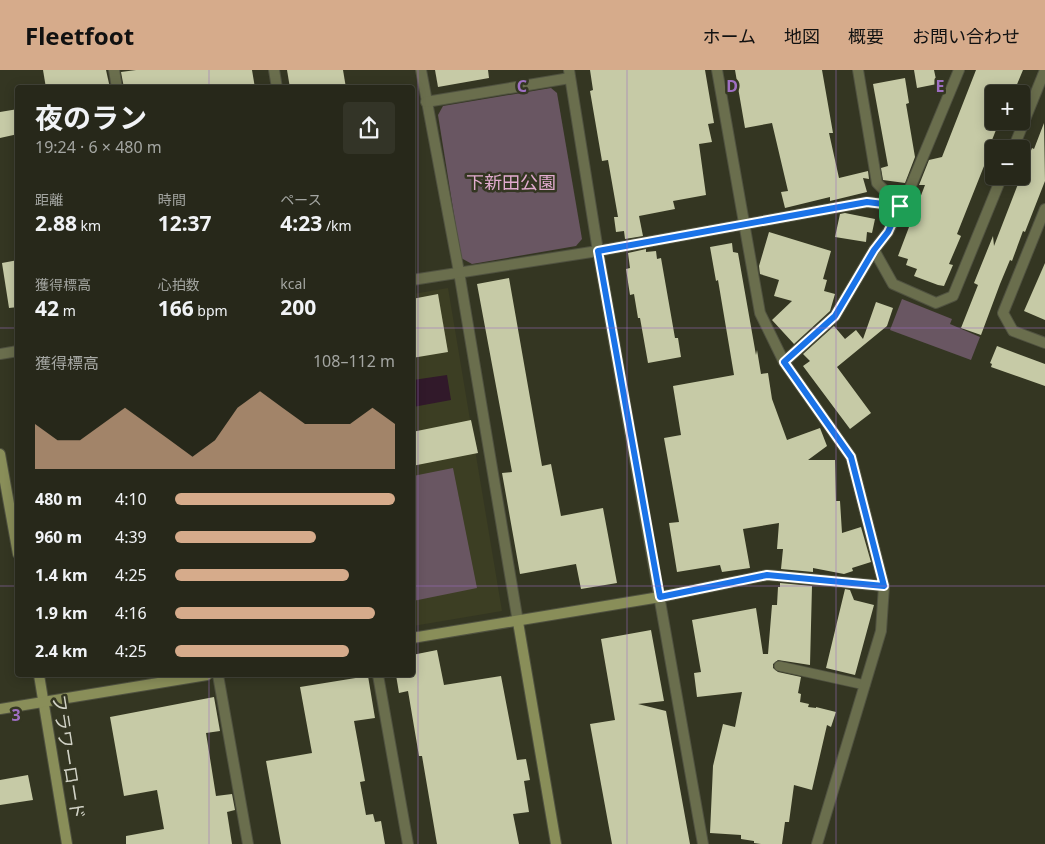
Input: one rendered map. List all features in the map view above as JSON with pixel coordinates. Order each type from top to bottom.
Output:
[{"type":"street","points":[[114,70],[116,85]]},
{"type":"street","points":[[274,70],[277,85]]},
{"type":"street","points":[[420,70],[459,272],[556,844]]},
{"type":"street","points":[[717,70],[760,313],[784,362],[851,457],[884,586],[881,631],[817,844]]},
{"type":"street","points":[[858,70],[877,183],[900,206]]},
{"type":"street","points":[[784,362],[835,316],[874,250],[888,232],[910,188],[959,70]]},
{"type":"street","points":[[1017,140],[1045,70]]},
{"type":"street","points":[[426,102],[570,74],[598,251],[703,844]]},
{"type":"street","points":[[874,250],[893,284],[936,303],[953,296],[998,185]]},
{"type":"street","points":[[415,279],[598,251],[867,202],[900,206]]},
{"type":"street","points":[[1045,209],[1003,313],[1013,331],[1045,343]]},
{"type":"street","points":[[0,354],[15,352]]},
{"type":"street","points":[[0,454],[15,537]]},
{"type":"street","points":[[415,638],[660,597],[767,575],[884,586]]},
{"type":"street","name":"フラワーロード","points":[[38,677],[67,844]]},
{"type":"street","points":[[0,709],[195,677]]},
{"type":"street","points":[[218,677],[248,844]]},
{"type":"street","points":[[378,677],[408,844]]},
{"type":"lane","points":[[779,666],[865,685]]},
{"type":"shaded area","points":[[448,288],[502,611],[415,626],[415,294]]},
{"type":"shaded area","points":[[447,375],[451,400],[415,407],[415,380]]},
{"type":"green space","name":"下新田公園","points":[[551,88],[557,93],[582,239],[576,246],[472,264],[461,258],[438,115],[443,106]]},
{"type":"green space","points":[[902,299],[952,319],[950,324],[980,337],[971,360],[890,330]]},
{"type":"green space","points":[[453,468],[477,588],[415,601],[415,476]]},
{"type":"building","points":[[43,70],[106,70],[109,85],[46,85]]},
{"type":"building","points":[[136,70],[252,70],[254,85],[123,85],[121,72]]},
{"type":"building","points":[[287,70],[343,70],[346,85],[290,85]]},
{"type":"building","points":[[435,70],[488,70],[489,78],[438,87]]},
{"type":"building","points":[[590,70],[705,70],[714,123],[708,124],[712,142],[699,144],[706,195],[673,201],[675,209],[639,216],[643,236],[625,239],[624,231],[616,232],[614,217],[618,217],[608,160],[602,161],[590,91],[593,90]]},
{"type":"building","points":[[735,70],[822,70],[833,133],[829,133],[839,178],[868,171],[869,179],[863,178],[867,192],[830,201],[830,197],[785,208],[781,192],[788,191],[772,123],[745,128]]},
{"type":"building","points":[[914,70],[934,70],[937,84],[917,88]]},
{"type":"building","points":[[976,70],[1023,70],[1017,85],[985,85],[985,130],[996,130],[992,140],[985,140],[985,164],[957,234],[961,236],[949,264],[953,265],[944,286],[914,276],[917,269],[906,265],[908,259],[898,256],[925,185],[919,185],[929,160],[942,157]]},
{"type":"building","points":[[905,78],[909,103],[906,104],[915,157],[905,183],[883,180],[881,168],[888,166],[873,84]]},
{"type":"building","points":[[15,110],[15,135],[0,138],[0,112]]},
{"type":"building","points":[[1044,123],[1045,181],[1025,232],[1023,231],[1012,261],[1010,260],[1000,284],[981,335],[961,328],[978,285],[974,283],[993,236],[994,246],[1018,185],[1030,185],[1030,153],[1032,148],[1034,149]]},
{"type":"building","points":[[845,213],[875,219],[872,233],[867,232],[866,242],[835,237],[840,214]]},
{"type":"building","points":[[769,232],[831,251],[823,279],[827,280],[824,291],[835,294],[830,311],[794,344],[772,320],[792,301],[774,296],[779,280],[760,274],[759,266]]},
{"type":"building","points":[[732,243],[733,252],[738,253],[761,374],[768,373],[772,399],[787,440],[820,428],[827,446],[808,460],[835,460],[836,501],[840,501],[842,533],[861,527],[871,562],[852,568],[853,571],[844,574],[813,568],[813,572],[781,569],[783,549],[777,549],[779,523],[743,529],[750,568],[722,572],[720,565],[677,572],[669,523],[679,522],[664,438],[681,435],[673,386],[734,375],[718,280],[716,281],[710,247]]},
{"type":"building","points":[[646,249],[646,252],[656,251],[657,259],[661,258],[675,338],[678,338],[681,357],[648,363],[640,318],[638,318],[634,294],[630,295],[626,269],[630,268],[628,253]]},
{"type":"building","points":[[15,261],[15,307],[9,308],[2,263]]},
{"type":"building","points":[[1045,263],[1045,320],[1024,311]]},
{"type":"building","points":[[509,278],[542,466],[551,464],[561,516],[603,508],[617,583],[581,589],[576,564],[520,574],[502,473],[512,472],[477,284]]},
{"type":"building","points":[[438,294],[448,352],[415,358],[415,298]]},
{"type":"building","points":[[876,302],[893,308],[887,326],[837,367],[871,413],[850,429],[803,366],[810,361],[803,354],[834,326],[845,339],[856,330],[863,339]]},
{"type":"building","points":[[997,346],[1045,364],[1045,386],[991,367],[992,364],[990,363]]},
{"type":"building","points":[[471,420],[478,453],[415,465],[415,431]]},
{"type":"building","points":[[780,583],[812,586],[810,665],[778,660],[773,664],[773,668],[778,672],[801,677],[798,693],[801,694],[800,702],[809,704],[808,707],[836,712],[831,727],[827,725],[812,790],[794,785],[789,822],[785,822],[782,844],[761,844],[741,839],[741,835],[710,833],[713,766],[723,724],[735,727],[742,692],[697,697],[694,673],[701,672],[692,620],[756,608],[763,654],[768,654],[772,605],[777,605]]},
{"type":"building","points":[[845,589],[850,590],[854,600],[874,605],[855,675],[826,668]]},
{"type":"building","points":[[651,630],[664,701],[638,704],[666,711],[690,844],[612,844],[590,724],[615,720],[601,639]]},
{"type":"building","points":[[437,650],[444,685],[501,676],[517,760],[526,759],[530,780],[524,781],[529,812],[513,814],[519,844],[437,844],[422,756],[419,756],[408,691],[399,693],[396,677],[415,677],[415,654]]},
{"type":"building","points":[[368,677],[375,718],[354,721],[365,781],[360,782],[366,815],[373,814],[375,822],[381,821],[385,844],[281,844],[266,761],[312,753],[300,687]]},
{"type":"building","points":[[214,697],[220,731],[206,733],[216,796],[232,794],[235,810],[227,812],[232,844],[126,844],[126,836],[164,829],[157,790],[124,796],[110,717]]},
{"type":"building","points":[[28,775],[33,800],[0,805],[0,780]]},
{"type":"route","points":[[867,202],[900,206],[888,232],[874,250],[835,316],[784,362],[851,457],[884,586],[767,575],[660,597],[598,251],[867,202]]}]
